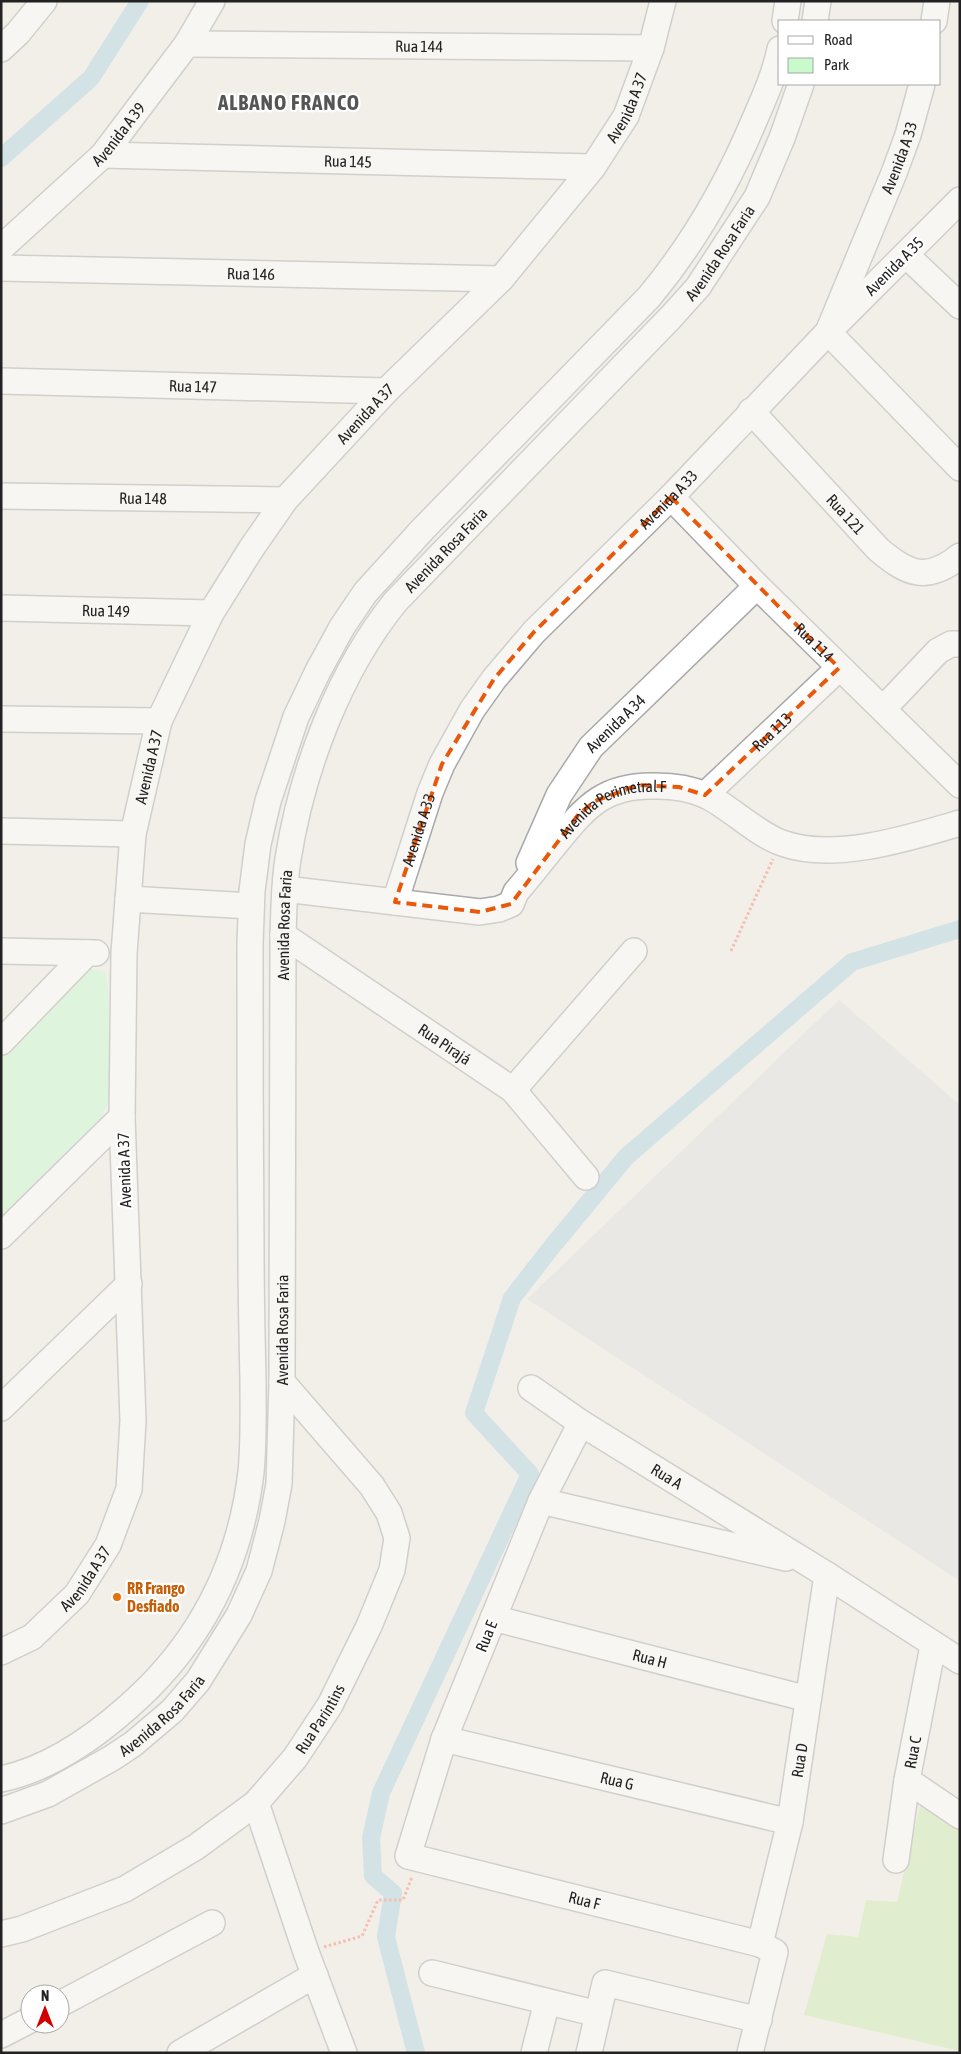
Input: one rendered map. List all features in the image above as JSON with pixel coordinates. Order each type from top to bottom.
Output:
[{"type":"street","points":[[1,49],[18,33],[44,1]]},
{"type":"street","name":"Avenida A 39","points":[[1,248],[103,155],[188,44],[212,1]]},
{"type":"street","name":"Avenida A 37","points":[[1,1652],[32,1637],[77,1594],[108,1546],[129,1489],[133,1420],[122,1117],[124,953],[133,834],[159,721],[211,613],[251,549],[285,500],[386,391],[501,279],[593,167],[626,116],[651,48],[663,1]]},
{"type":"street","points":[[785,20],[788,1]]},
{"type":"street","points":[[815,20],[818,1]]},
{"type":"street","points":[[934,20],[937,1]]},
{"type":"street","name":"Rua 144","points":[[188,44],[651,48]]},
{"type":"street","name":"Avenida Rosa Faria","points":[[1,1779],[48,1764],[112,1722],[148,1690],[171,1664],[212,1604],[238,1540],[251,1471],[253,1409],[251,906],[258,844],[278,767],[296,717],[342,627],[365,593],[423,529],[643,304],[672,270],[719,197],[739,158],[778,55]]},
{"type":"street","name":"Avenida Rosa Faria","points":[[1,1811],[48,1794],[112,1758],[133,1744],[172,1710],[198,1681],[239,1615],[260,1571],[279,1484],[282,1382],[283,940],[287,861],[295,821],[309,772],[329,716],[363,648],[396,601],[671,317],[698,286],[757,197],[782,138],[801,85]]},
{"type":"street","name":"Avenida A 33","points":[[395,902],[430,793],[442,764],[472,710],[494,679],[534,632],[671,497],[828,332],[894,174],[910,128],[922,85]]},
{"type":"street","name":"Rua 145","points":[[103,155],[593,167]]},
{"type":"street","name":"Avenida A 35","points":[[828,332],[960,200]]},
{"type":"street","points":[[906,255],[960,306]]},
{"type":"street","name":"Rua 146","points":[[1,268],[501,279]]},
{"type":"street","points":[[828,332],[960,468]]},
{"type":"street","name":"Rua 147","points":[[1,381],[386,391]]},
{"type":"street","name":"Rua 121","points":[[751,411],[878,549],[894,562],[905,569],[928,572],[945,567],[960,556]]},
{"type":"street","name":"Rua 148","points":[[1,496],[285,500]]},
{"type":"street","name":"Rua 114","points":[[671,497],[839,668],[960,785]]},
{"type":"street","name":"Avenida A 34","points":[[516,892],[559,795],[591,747],[757,586]]},
{"type":"street","name":"Rua 149","points":[[1,608],[211,613]]},
{"type":"street","points":[[883,709],[938,651],[951,644],[960,644]]},
{"type":"street","name":"Rua 113","points":[[705,795],[839,668]]},
{"type":"street","points":[[1,719],[159,721]]},
{"type":"street","name":"Avenida Perimetral F","points":[[285,889],[480,912],[499,909],[511,904],[516,892],[578,815],[595,801],[618,790],[638,785],[679,787],[705,795],[781,843],[803,848],[853,849],[911,837],[960,823]]},
{"type":"street","points":[[1,831],[133,834]]},
{"type":"street","points":[[128,899],[251,906]]},
{"type":"street","points":[[250,943],[283,940]]},
{"type":"street","name":"Rua Pirajá","points":[[283,940],[513,1090],[586,1177]]},
{"type":"street","points":[[1,950],[124,953]]},
{"type":"street","points":[[513,1090],[634,951]]},
{"type":"street","points":[[1,1042],[87,953]]},
{"type":"street","points":[[1,1236],[122,1117]]},
{"type":"street","points":[[251,1265],[281,1264]]},
{"type":"street","points":[[1,1408],[129,1284]]},
{"type":"street","name":"Rua Parintins","points":[[1,1934],[22,1929],[125,1889],[196,1847],[256,1803],[296,1758],[330,1704],[373,1618],[392,1570],[397,1538],[389,1513],[372,1486],[282,1382]]},
{"type":"street","name":"Rua A","points":[[531,1388],[581,1423],[827,1575],[934,1646],[960,1661]]},
{"type":"street","name":"Rua E","points":[[414,1858],[444,1739],[541,1501],[581,1423]]},
{"type":"street","name":"Rua A","points":[[541,1501],[806,1563]]},
{"type":"street","name":"Rua D","points":[[760,1944],[790,1822],[827,1575]]},
{"type":"street","name":"Rua H","points":[[493,1618],[808,1699]]},
{"type":"street","name":"Rua C","points":[[896,1860],[907,1780],[934,1646]]},
{"type":"street","name":"Rua G","points":[[444,1739],[790,1822]]},
{"type":"street","points":[[907,1780],[960,1816]]},
{"type":"street","points":[[256,1803],[306,1952],[344,2053]]},
{"type":"street","name":"Rua F","points":[[414,1858],[760,1944]]},
{"type":"street","points":[[70,1999],[212,1923]]},
{"type":"street","points":[[750,2053],[775,1952],[760,1944]]},
{"type":"street","points":[[432,1973],[598,2014]]},
{"type":"street","points":[[180,2053],[315,1975]]},
{"type":"street","points":[[589,2053],[605,1983],[758,2020]]},
{"type":"street","points":[[534,2053],[547,2002]]},
{"type":"street","points":[[1,2035],[20,2025]]},
{"type":"path","points":[[731,951],[781,843]]},
{"type":"path","points":[[306,1952],[362,1936],[378,1900],[403,1900],[414,1858]]},
{"type":"highlighted area","points":[[671,497],[839,668],[705,795],[679,787],[638,785],[595,801],[578,815],[511,904],[480,912],[395,902],[442,764],[494,679],[534,632]]},
{"type":"shaded area","points":[[839,1000],[960,1105],[960,1581],[527,1299]]},
{"type":"green space","points":[[91,969],[105,972],[108,985],[111,1083],[109,1100],[101,1119],[1,1216],[1,1055],[76,976]]},
{"type":"green space","points":[[921,1802],[960,1826],[960,2051],[804,2015],[827,1934],[858,1937],[866,1900],[897,1902]]},
{"type":"waterway","points":[[1,158],[91,78],[140,1]]},
{"type":"waterway","points":[[416,2053],[386,1937],[393,1893],[373,1876],[371,1838],[381,1793],[530,1474],[474,1413],[512,1298],[626,1157],[852,962],[960,929]]},
{"type":"place","name":"RR Frango Desfiado","points":[[117,1597]]},
{"type":"district","name":"ALBANO FRANCO","points":[[289,103]]}]
